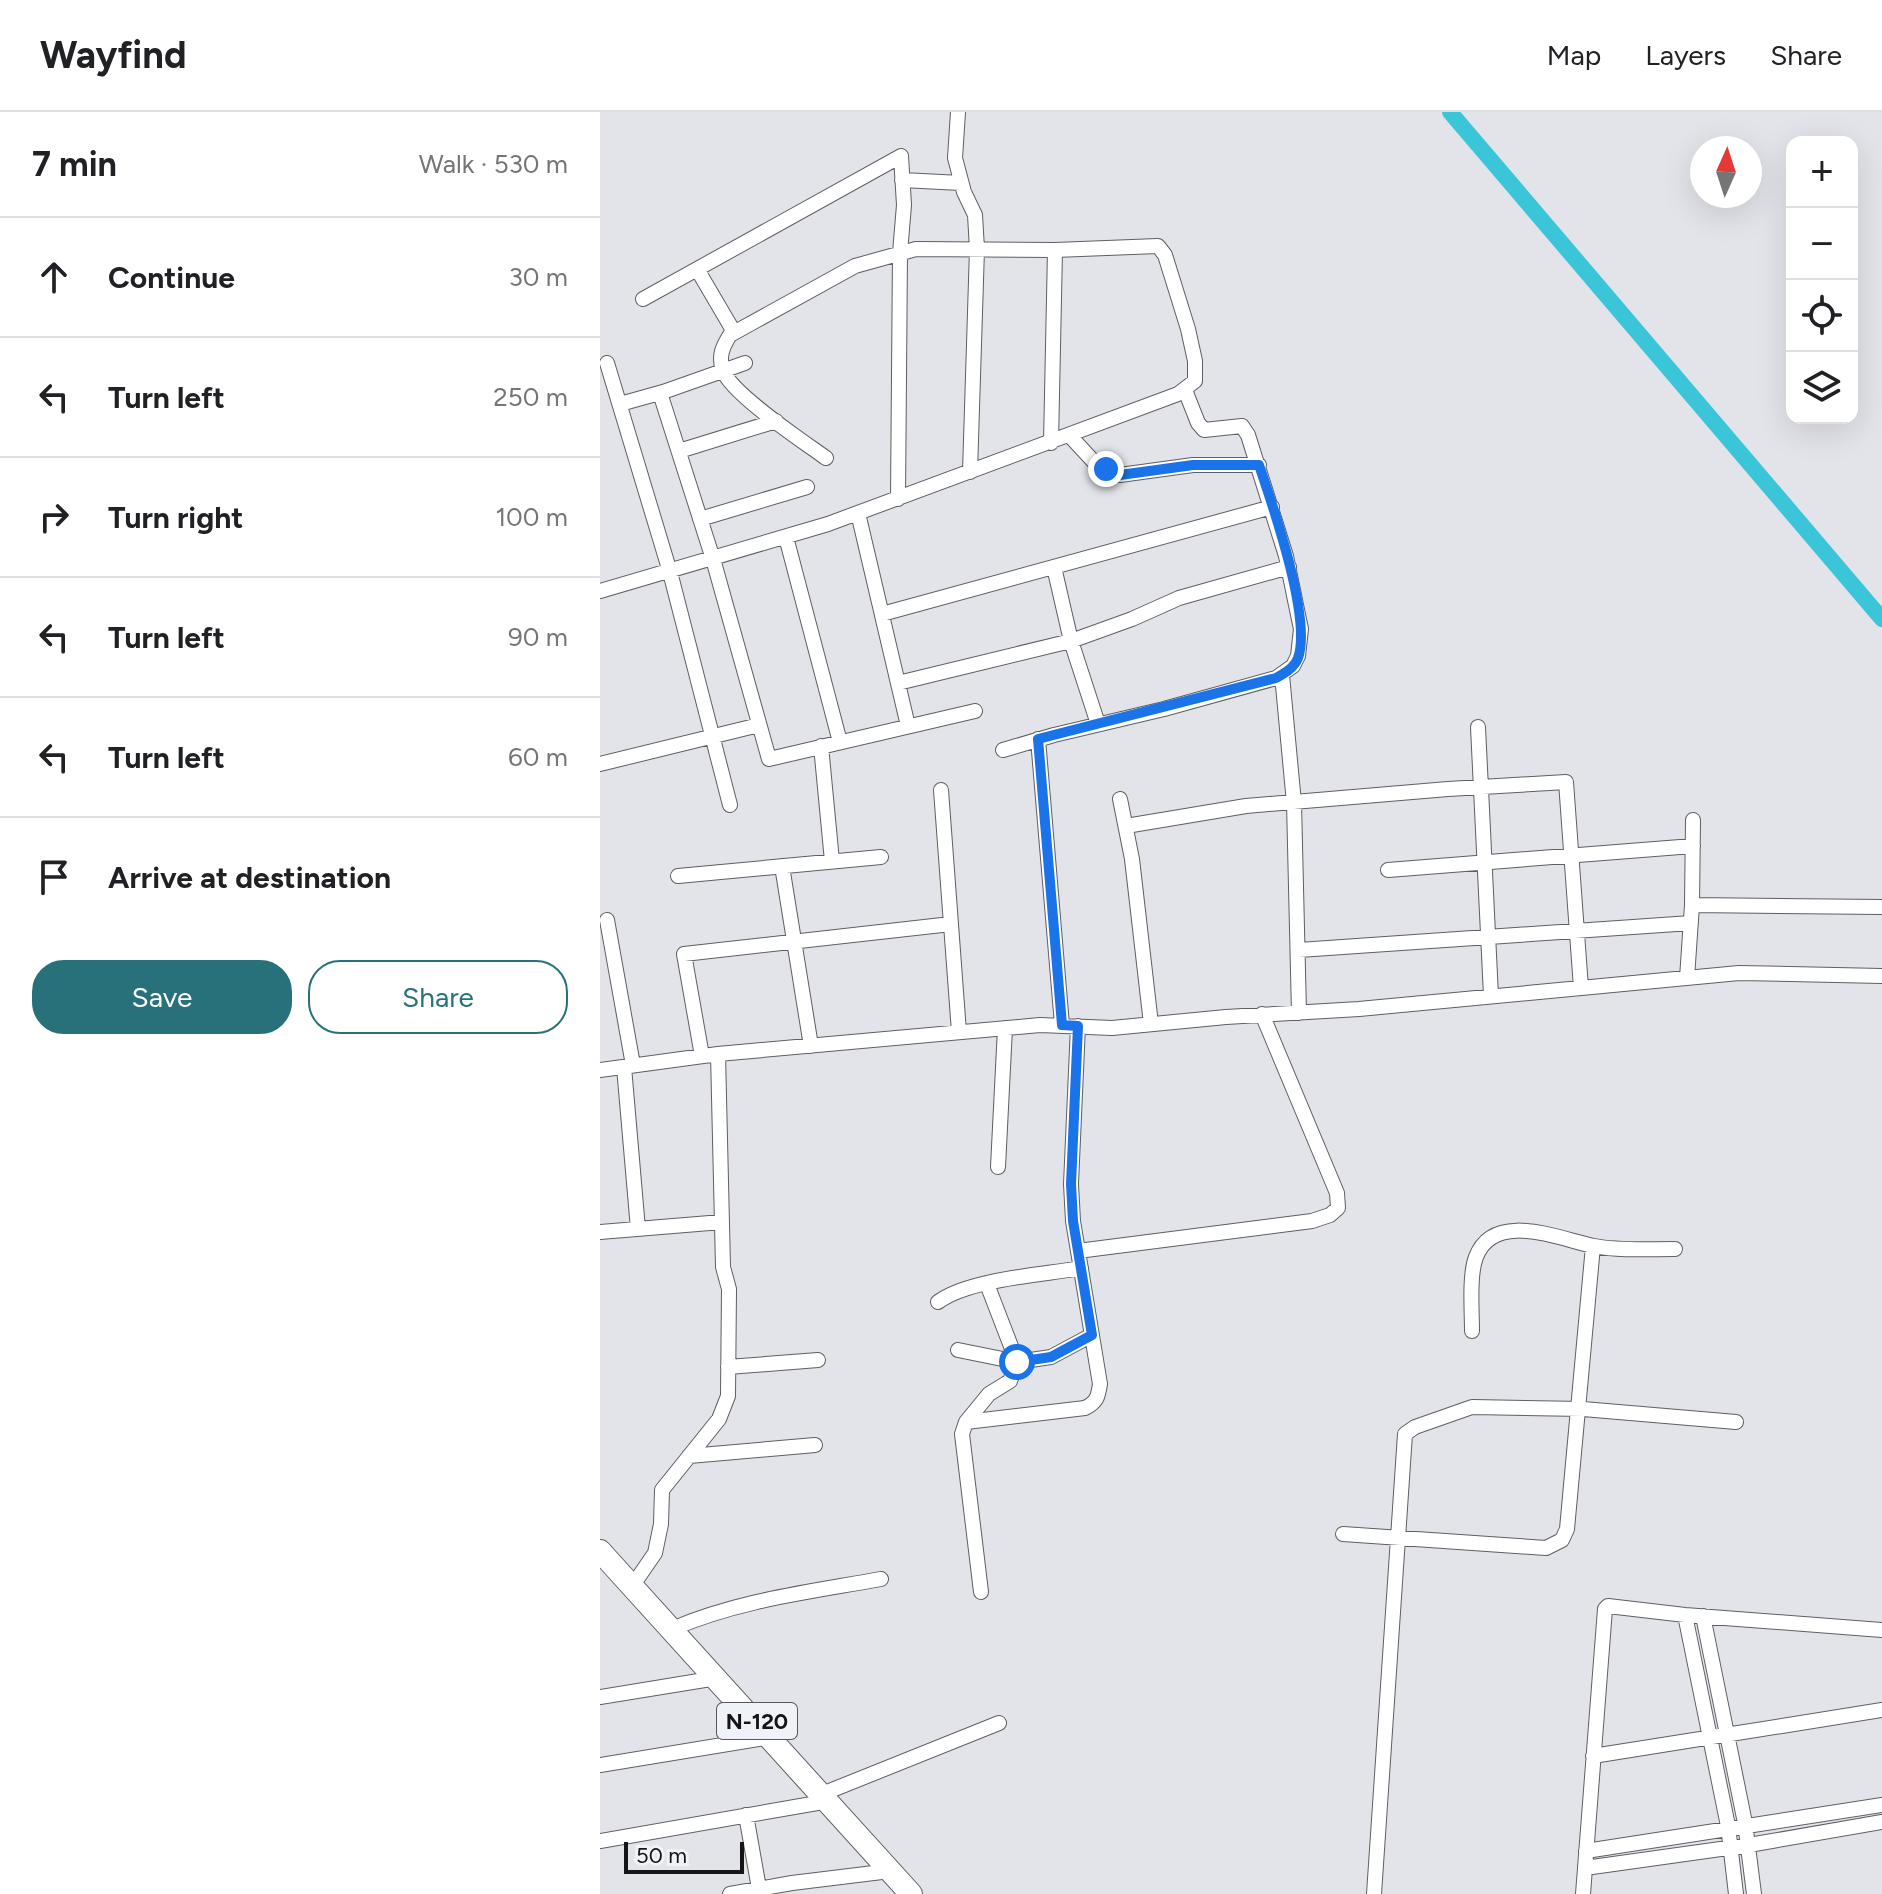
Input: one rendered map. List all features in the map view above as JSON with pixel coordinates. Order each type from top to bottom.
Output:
[{"type":"highway","name":"N-120","points":[[600,1551],[911,1894]]},
{"type":"street","points":[[958,112],[955,158],[961,183],[975,215],[977,249],[970,472]]},
{"type":"street","points":[[643,299],[901,156],[904,205],[900,253],[898,499]]},
{"type":"street","points":[[902,180],[961,183]]},
{"type":"street","points":[[600,591],[858,513],[1070,436],[1185,390],[1195,381],[1195,361],[1165,255],[1158,246],[1055,250],[916,249],[855,266],[734,332],[721,349],[723,371],[755,405],[826,458]]},
{"type":"street","points":[[1051,443],[1055,250]]},
{"type":"street","points":[[697,269],[734,332]]},
{"type":"street","points":[[607,363],[670,572],[730,805]]},
{"type":"street","points":[[620,404],[745,363]]},
{"type":"street","points":[[1003,750],[1282,675],[1293,666],[1298,656],[1301,629],[1289,567],[1259,465],[1242,426],[1204,430],[1198,423],[1185,390]]},
{"type":"street","points":[[660,393],[713,559],[769,759],[975,711]]},
{"type":"street","points":[[679,451],[776,421]]},
{"type":"street","points":[[1070,436],[1095,463],[1120,475],[1193,465],[1259,465]]},
{"type":"street","points":[[700,519],[807,487]]},
{"type":"street","points":[[882,614],[1272,507]]},
{"type":"street","points":[[858,513],[908,726]]},
{"type":"street","points":[[786,537],[840,742]]},
{"type":"street","points":[[1054,567],[1071,641],[1098,724]]},
{"type":"street","points":[[898,683],[1071,641],[1179,598],[1289,567]]},
{"type":"street","points":[[1282,675],[1294,803],[1299,1013]]},
{"type":"street","points":[[600,764],[759,725]]},
{"type":"street","points":[[1478,727],[1491,996]]},
{"type":"street","points":[[1038,739],[1062,1025]]},
{"type":"street","points":[[821,746],[832,861]]},
{"type":"street","points":[[1126,826],[1246,806],[1566,782],[1581,988]]},
{"type":"street","points":[[941,790],[959,1032]]},
{"type":"street","points":[[1120,799],[1132,859],[1151,1024]]},
{"type":"street","points":[[1687,978],[1693,820]]},
{"type":"street","points":[[1388,870],[1693,846]]},
{"type":"street","points":[[678,876],[881,857]]},
{"type":"street","points":[[782,866],[811,1046]]},
{"type":"street","points":[[1692,905],[1882,907]]},
{"type":"street","points":[[607,920],[628,1066],[638,1229]]},
{"type":"street","points":[[1299,950],[1691,923]]},
{"type":"street","points":[[702,1056],[684,954],[951,924]]},
{"type":"street","points":[[600,1070],[718,1054],[1005,1028],[1062,1025],[1112,1028],[1739,973],[1882,976]]},
{"type":"street","points":[[1078,1251],[1312,1221],[1330,1215],[1338,1208],[1337,1193],[1262,1014]]},
{"type":"street","points":[[966,1422],[1085,1408],[1095,1403],[1100,1384],[1078,1251],[1071,1184],[1078,1026]]},
{"type":"street","points":[[998,1167],[1005,1028]]},
{"type":"street","points":[[633,1585],[655,1553],[661,1524],[662,1490],[719,1419],[728,1396],[729,1289],[723,1267],[718,1054]]},
{"type":"street","points":[[600,1232],[722,1222]]},
{"type":"street","points":[[1472,1331],[1475,1260],[1481,1247],[1492,1238],[1515,1230],[1547,1233],[1593,1246],[1675,1249]]},
{"type":"street","points":[[1343,1534],[1546,1548],[1562,1540],[1567,1529],[1593,1246]]},
{"type":"street","points":[[938,1302],[950,1293],[987,1284],[1081,1268]]},
{"type":"street","points":[[981,1592],[962,1434],[966,1422],[989,1394],[1010,1381],[1017,1362],[987,1284]]},
{"type":"street","points":[[958,1350],[1017,1362],[1051,1357],[1092,1335]]},
{"type":"street","points":[[728,1367],[818,1360]]},
{"type":"street","points":[[1374,1894],[1405,1434],[1415,1427],[1472,1407],[1579,1409],[1736,1422]]},
{"type":"street","points":[[689,1456],[815,1445]]},
{"type":"street","points":[[672,1629],[742,1604],[881,1579]]},
{"type":"street","points":[[1583,1894],[1605,1609],[1608,1606],[1882,1630]]},
{"type":"street","points":[[1685,1615],[1728,1831],[1736,1894]]},
{"type":"street","points":[[1703,1616],[1746,1828],[1754,1894]]},
{"type":"street","points":[[600,1697],[717,1678]]},
{"type":"street","points":[[1593,1756],[1882,1710]]},
{"type":"street","points":[[600,1841],[825,1798],[999,1723]]},
{"type":"street","points":[[600,1765],[771,1737]]},
{"type":"street","points":[[1586,1851],[1882,1805]]},
{"type":"street","points":[[746,1815],[760,1891]]},
{"type":"street","points":[[1585,1868],[1882,1822]]},
{"type":"street","points":[[730,1894],[890,1871]]},
{"type":"waterway","points":[[1450,112],[1882,619]]},
{"type":"route","points":[[1017,1362],[1051,1357],[1092,1335],[1073,1221],[1071,1184],[1078,1026],[1062,1025],[1038,739],[1276,678],[1293,666],[1298,656],[1301,629],[1286,556],[1259,465],[1193,465],[1120,475],[1106,469]]}]
